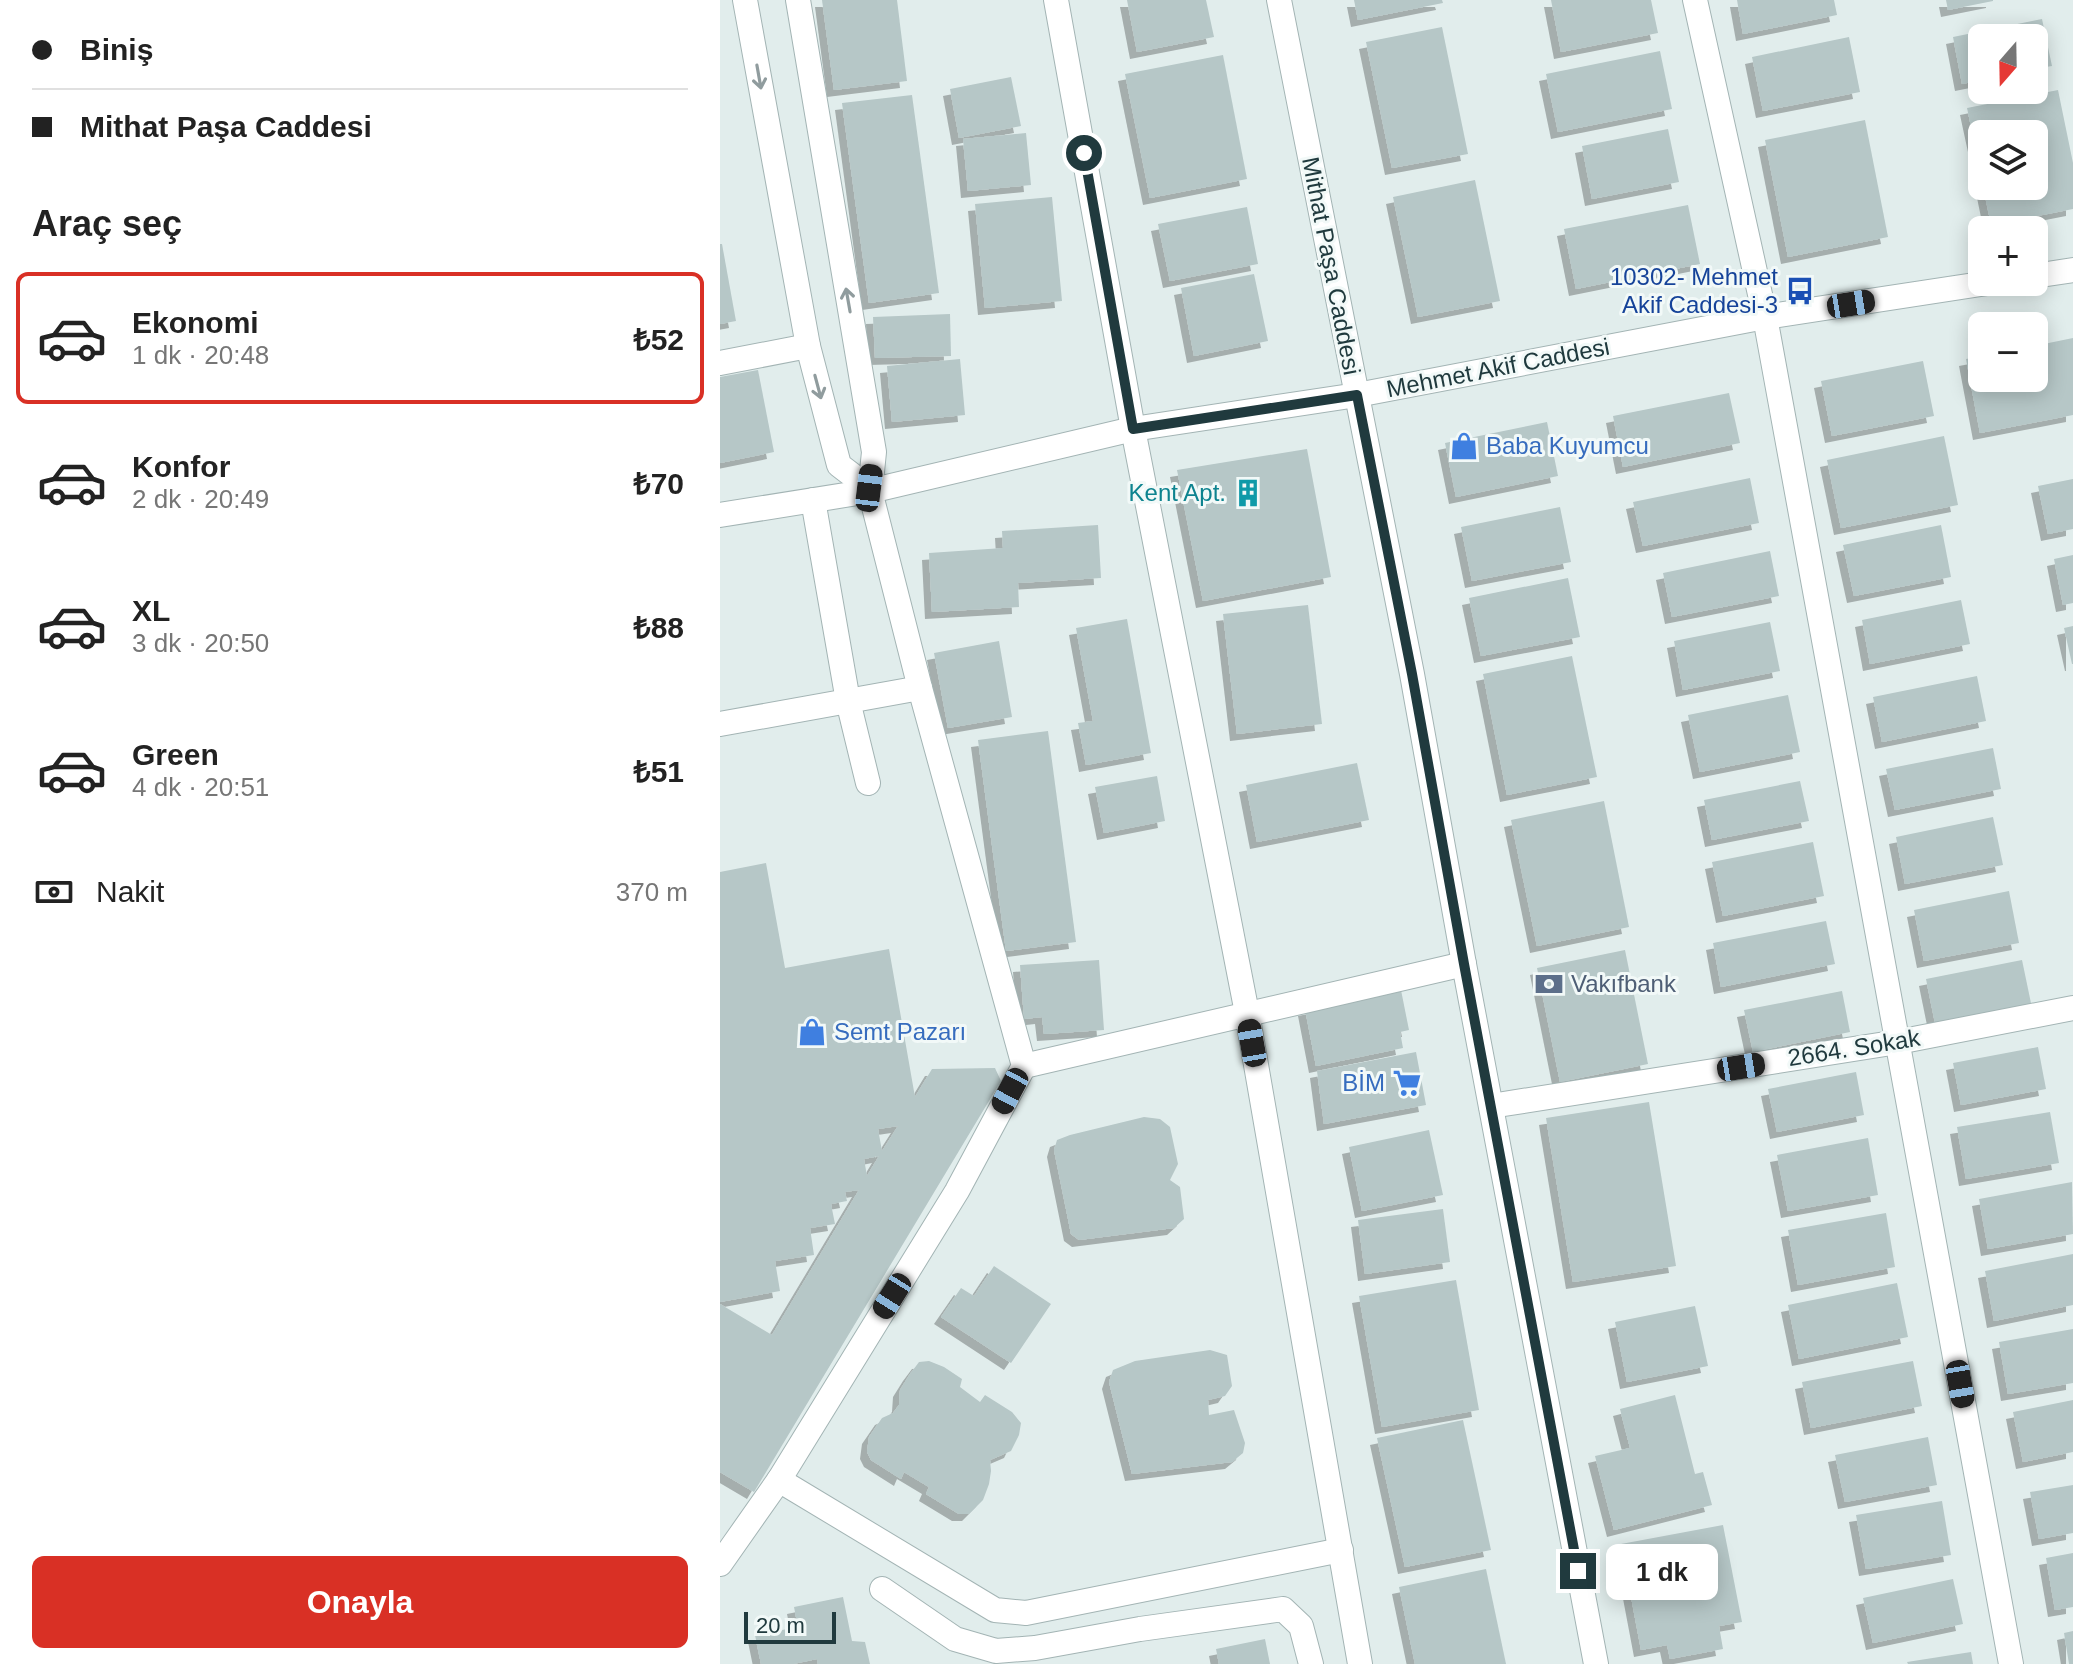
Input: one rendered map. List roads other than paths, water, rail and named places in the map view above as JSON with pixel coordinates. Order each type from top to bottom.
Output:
[{"type":"street","points":[[745,0],[808,346],[839,465],[870,490]]},
{"type":"street","points":[[720,1564],[779,1480],[957,1191],[1024,1066],[920,688],[870,490],[874,452],[798,0]]},
{"type":"street","points":[[1056,0],[1133,429],[1247,1013],[1360,1664]]},
{"type":"street","name":"Mithat Paşa Caddesi","points":[[1279,0],[1412,674],[1596,1664]]},
{"type":"street","points":[[1695,0],[1765,317],[2011,1664]]},
{"type":"street","points":[[2048,274],[2073,270]]},
{"type":"street","name":"Mehmet Akif Caddesi","points":[[720,515],[870,490],[1133,429],[1357,395],[1765,317],[1968,286]]},
{"type":"street","points":[[720,363],[808,346]]},
{"type":"street","points":[[813,500],[848,701],[868,783]]},
{"type":"street","points":[[720,724],[920,688]]},
{"type":"street","points":[[1024,1066],[1464,964]]},
{"type":"street","name":"2664. Sokak","points":[[1491,1106],[1898,1042],[2073,1008]]},
{"type":"street","points":[[779,1480],[995,1610],[1026,1613],[1341,1550]]},
{"type":"street","points":[[882,1589],[955,1639],[996,1651],[1035,1648],[1140,1629],[1283,1609],[1301,1626],[1311,1664]]},
{"type":"place","name":"10302- Mehmet Akif Caddesi-3","points":[[1800,291]]},
{"type":"place","name":"Baba Kuyumcu","points":[[1464,446]]},
{"type":"place","name":"Kent Apt.","points":[[1248,493]]},
{"type":"place","name":"Vakıfbank","points":[[1549,984]]},
{"type":"place","name":"Semt Pazarı","points":[[812,1032]]},
{"type":"place","name":"BİM","points":[[1407,1083]]}]
